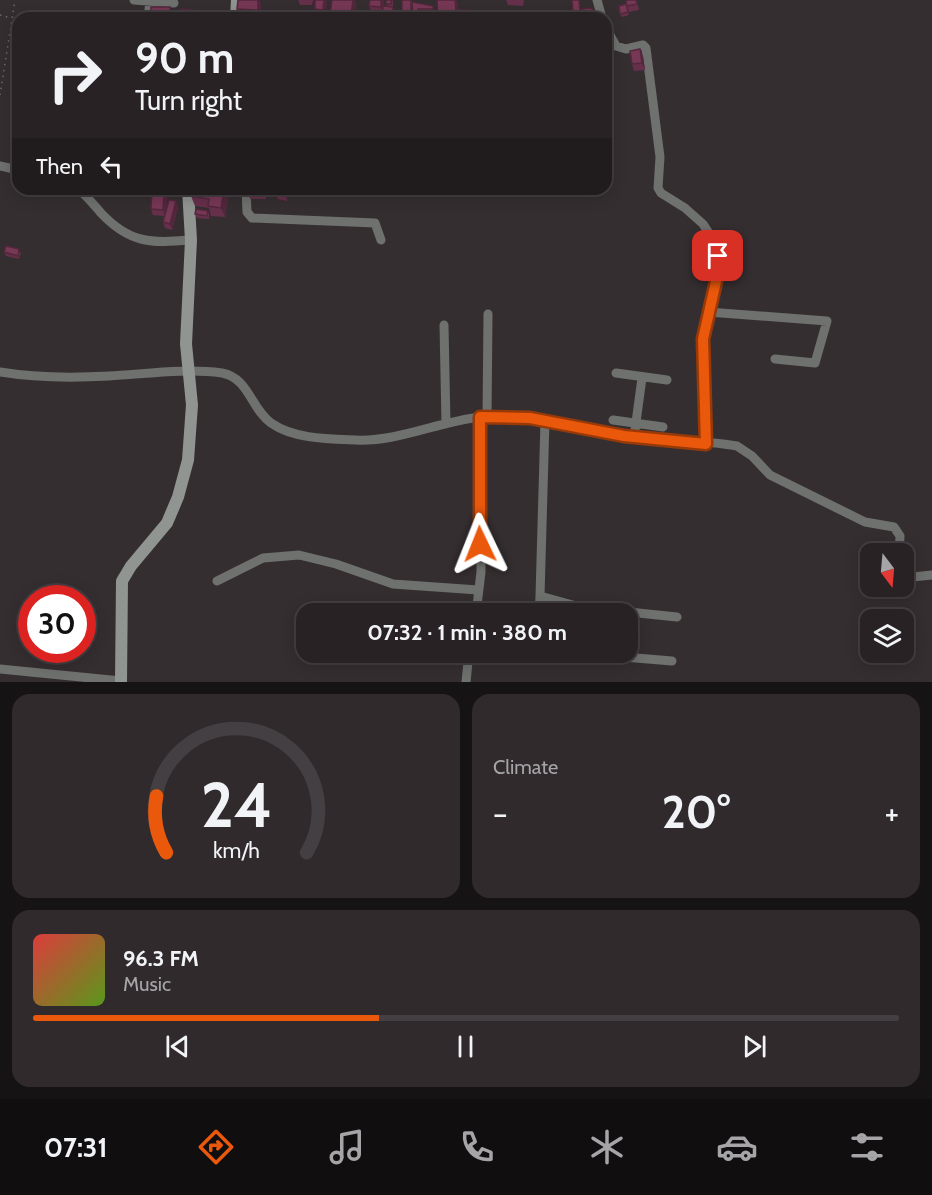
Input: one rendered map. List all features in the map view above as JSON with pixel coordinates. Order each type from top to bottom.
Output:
[{"type":"street","points":[[134,0],[174,3]]},
{"type":"street","points":[[612,39],[616,46],[626,49],[643,45],[646,48],[660,157],[658,188],[661,193],[685,208],[704,224],[717,248],[717,277],[708,312],[703,346],[706,444]]},
{"type":"street","points":[[84,195],[112,223],[137,239],[156,243],[191,240]]},
{"type":"street","points":[[0,669],[121,681],[122,581],[131,566],[167,524],[181,488],[191,442],[192,405],[186,344],[191,240],[188,195]]},
{"type":"street","points":[[246,195],[247,212],[252,218],[375,223],[381,240]]},
{"type":"street","points":[[708,312],[827,321],[815,363],[775,359]]},
{"type":"street","points":[[477,603],[481,565],[483,417],[488,314]]},
{"type":"street","points":[[444,325],[446,424]]},
{"type":"street","points":[[0,372],[50,377],[188,371],[223,374],[236,378],[265,418],[289,432],[312,437],[373,440],[483,417],[545,421],[634,437],[737,446],[752,456],[770,475],[865,522],[894,527],[900,536],[900,543]]},
{"type":"street","points":[[616,374],[667,380]]},
{"type":"street","points":[[634,437],[642,378]]},
{"type":"street","points":[[613,420],[663,427]]},
{"type":"street","points":[[540,603],[543,552],[545,421]]},
{"type":"street","points":[[217,581],[263,558],[283,554],[329,562],[393,584],[478,590]]},
{"type":"street","points":[[914,577],[932,575]]},
{"type":"street","points":[[540,596],[560,603]]},
{"type":"street","points":[[638,614],[677,617]]},
{"type":"street","points":[[638,658],[672,661]]},
{"type":"street","points":[[466,682],[468,663]]},
{"type":"path","points":[[0,15],[12,18],[0,94]]},
{"type":"path","points":[[0,70],[4,71]]},
{"type":"building","points":[[238,0],[258,0],[258,10],[237,9]]},
{"type":"building","points":[[315,0],[324,0],[323,10],[315,9]]},
{"type":"building","points":[[332,0],[353,0],[352,12],[330,12]]},
{"type":"building","points":[[370,0],[381,0],[381,7],[369,6]]},
{"type":"building","points":[[402,0],[411,0],[411,12],[402,12]]},
{"type":"building","points":[[437,0],[455,0],[456,10],[468,10],[468,12],[438,12]]},
{"type":"building","points":[[572,0],[579,0],[580,11],[573,12]]},
{"type":"building","points":[[626,0],[636,0],[637,4],[627,6]]},
{"type":"building","points":[[412,2],[433,6],[433,12],[432,9],[418,9],[418,12],[413,12]]},
{"type":"building","points":[[626,4],[628,12],[620,14],[619,6]]},
{"type":"building","points":[[383,6],[393,7],[393,12],[382,12]]},
{"type":"building","points":[[151,7],[170,7],[170,12],[151,12]]},
{"type":"building","points":[[592,8],[592,12],[582,12],[582,9]]},
{"type":"building","points":[[181,9],[193,10],[193,12],[181,12]]},
{"type":"building","points":[[418,9],[432,9],[432,12],[418,12]]},
{"type":"building","points":[[640,49],[642,63],[632,64],[630,51]]},
{"type":"building","points":[[152,195],[164,195],[163,210],[151,209]]},
{"type":"building","points":[[223,195],[221,208],[208,206],[209,199],[191,196]]},
{"type":"building","points":[[169,200],[176,201],[170,224],[163,222]]},
{"type":"building","points":[[196,209],[208,211],[207,216],[195,214]]},
{"type":"building","points":[[6,246],[19,249],[18,256],[4,252]]},
{"type":"route","points":[[480,544],[478,488],[480,417],[530,418],[624,436],[706,444],[703,339],[717,277],[718,256]]}]
